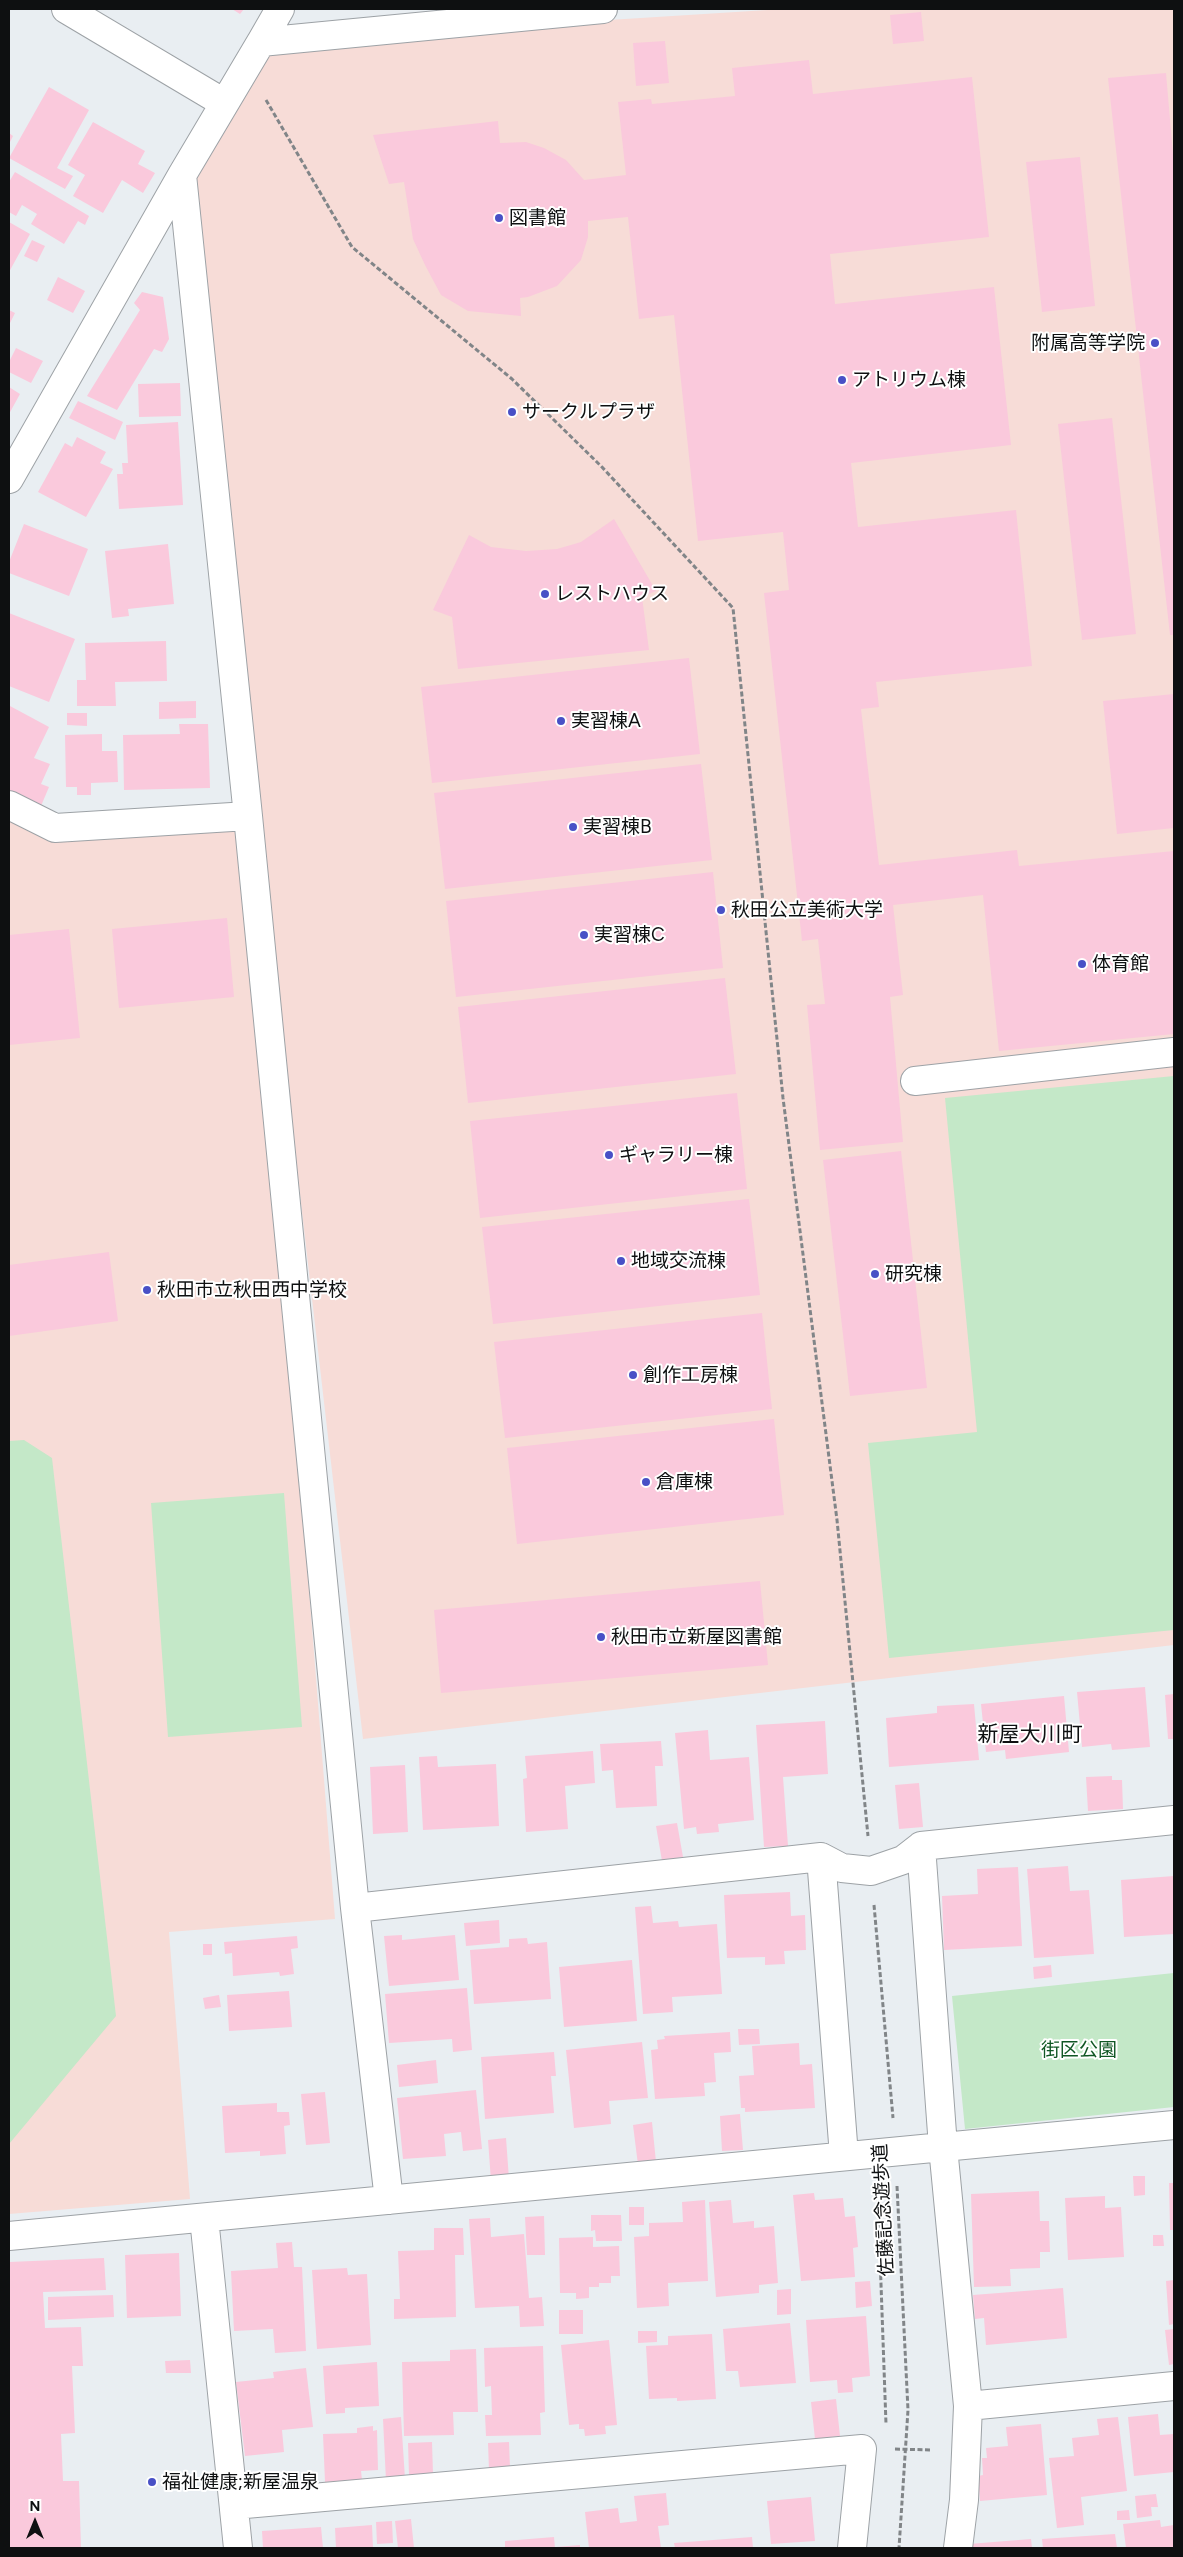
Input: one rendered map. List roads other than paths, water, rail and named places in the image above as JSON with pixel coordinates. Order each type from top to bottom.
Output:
[{"type":"street","points":[[66,9],[224,102]]},
{"type":"street","points":[[9,479],[240,73],[280,9]]},
{"type":"street","points":[[261,42],[603,9]]},
{"type":"street","points":[[182,175],[248,816],[355,1908],[389,2200]]},
{"type":"street","points":[[9,806],[55,828],[248,816]]},
{"type":"street","points":[[915,1080],[1174,1052]]},
{"type":"street","points":[[355,1908],[821,1858],[842,1868],[871,1871],[903,1860],[921,1846],[1174,1820]]},
{"type":"street","points":[[921,1846],[943,2147],[968,2406],[964,2500],[958,2548]]},
{"type":"street","points":[[821,1858],[844,2156]]},
{"type":"street","points":[[9,2236],[1174,2124]]},
{"type":"street","points":[[204,2218],[238,2548]]},
{"type":"street","points":[[968,2406],[1174,2386]]},
{"type":"street","points":[[234,2506],[874,2449],[852,2548]]},
{"type":"place","name":"図書館","points":[[499,218]]},
{"type":"place","name":"附属高等学院","points":[[1155,343]]},
{"type":"place","name":"アトリウム棟","points":[[842,380]]},
{"type":"place","name":"サークルプラザ","points":[[512,412]]},
{"type":"place","name":"レストハウス","points":[[545,594]]},
{"type":"place","name":"実習棟A","points":[[561,721]]},
{"type":"place","name":"実習棟B","points":[[573,827]]},
{"type":"place","name":"秋田公立美術大学","points":[[721,910]]},
{"type":"place","name":"実習棟C","points":[[584,935]]},
{"type":"place","name":"体育館","points":[[1082,964]]},
{"type":"place","name":"ギャラリー棟","points":[[609,1155]]},
{"type":"place","name":"地域交流棟","points":[[621,1261]]},
{"type":"place","name":"研究棟","points":[[875,1274]]},
{"type":"place","name":"秋田市立秋田西中学校","points":[[147,1290]]},
{"type":"place","name":"創作工房棟","points":[[633,1375]]},
{"type":"place","name":"倉庫棟","points":[[646,1482]]},
{"type":"place","name":"秋田市立新屋図書館","points":[[601,1637]]},
{"type":"place","name":"福祉健康;新屋温泉","points":[[152,2482]]},
{"type":"district","name":"新屋大川町","points":[[1030,1735]]},
{"type":"park label","name":"街区公園","points":[[1079,2050]]}]
